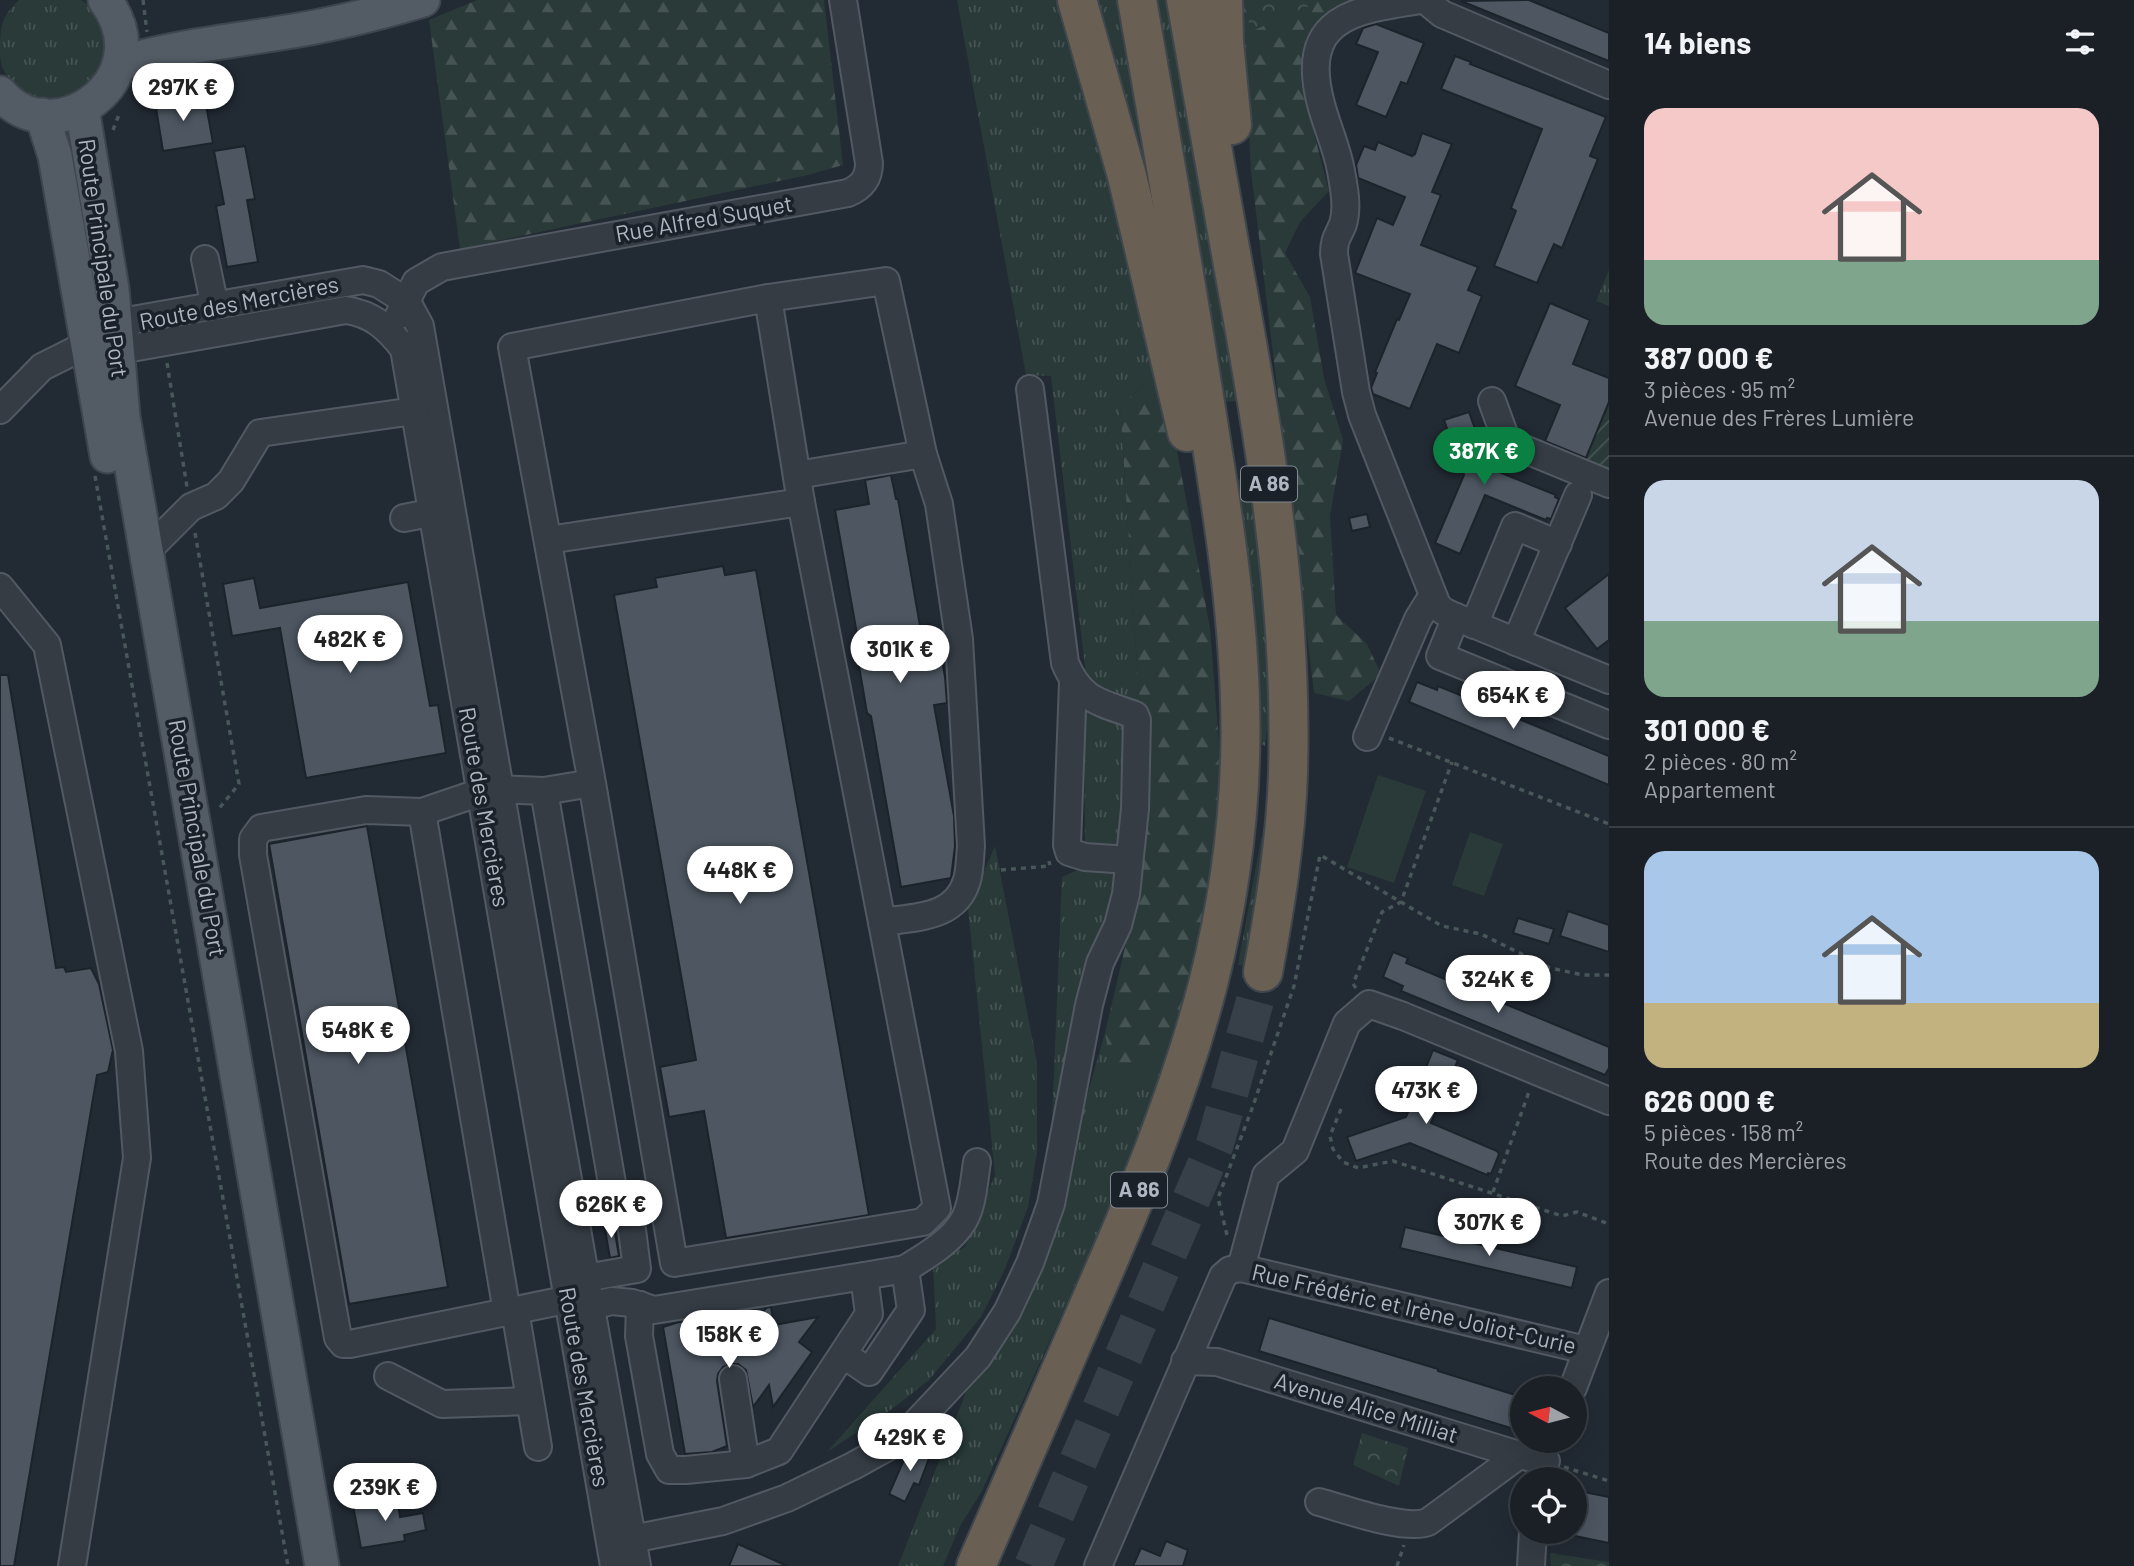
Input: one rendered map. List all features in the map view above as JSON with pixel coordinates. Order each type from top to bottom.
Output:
[{"type":"highway","points":[[1077,0],[1127,176],[1219,576],[1235,610]]},
{"type":"highway","name":"A 86","points":[[976,1566],[1164,1125],[1207,988],[1229,878],[1238,793],[1240,704],[1235,610],[1217,474],[1137,0]]},
{"type":"highway","name":"A 86","points":[[1186,0],[1251,360],[1282,586],[1288,676],[1288,774],[1283,843],[1263,972]]},
{"type":"highway","points":[[1223,0],[1223,42],[1241,225],[1231,255]]},
{"type":"main road","points":[[0,93],[17,107],[42,115],[63,115],[82,108],[101,96],[121,63],[122,43],[119,23],[105,0]]},
{"type":"main road","points":[[121,63],[201,44],[281,33],[360,17],[423,0]]},
{"type":"main road","name":"Route Principale du Port","points":[[82,108],[102,342],[303,1566]]},
{"type":"main road","name":"Route Principale du Port","points":[[42,115],[123,417],[322,1566]]},
{"type":"street","name":"Rue Alfred Suquet","points":[[390,330],[416,282],[442,267],[848,193],[857,189],[869,172],[869,163],[843,0]]},
{"type":"street","points":[[1420,0],[1386,5],[1346,16],[1335,23],[1322,40],[1317,56],[1319,94],[1341,170],[1345,206],[1342,225],[1334,240],[1334,254],[1362,415],[1434,600],[1443,611],[1609,680]]},
{"type":"street","points":[[1430,0],[1431,5],[1442,14],[1609,85]]},
{"type":"street","points":[[205,259],[215,307]]},
{"type":"street","name":"Route des Mercières","points":[[102,342],[132,320],[363,280],[379,284],[407,302],[421,326],[442,510],[490,791],[578,1291],[637,1566]]},
{"type":"street","points":[[674,1264],[592,783],[512,347],[768,298],[887,281],[923,454],[939,504],[959,639],[971,846],[967,880],[957,899],[938,913],[882,922]]},
{"type":"street","points":[[592,783],[544,791],[490,791],[422,812],[366,810],[261,828],[253,839],[253,855],[338,1338],[343,1344],[511,1311],[578,1291],[637,1269],[923,1222],[937,1208],[800,502],[768,298]]},
{"type":"street","name":"Route des Mercières","points":[[102,342],[137,346],[346,310],[367,315],[390,330],[404,349],[414,411],[442,510]]},
{"type":"street","points":[[0,410],[42,367],[102,342]]},
{"type":"street","points":[[632,1539],[723,1521],[787,1498],[900,1440],[978,1357],[1007,1312],[1030,1263],[1051,1204],[1089,1005],[1100,963],[1118,925],[1126,894],[1135,809],[1137,720],[1135,715],[1087,697],[1073,682],[1065,663],[1030,389]]},
{"type":"street","points":[[1492,401],[1507,442],[1609,484]]},
{"type":"street","points":[[147,551],[191,507],[216,496],[223,489],[260,433],[414,411]]},
{"type":"street","points":[[797,475],[923,454]]},
{"type":"street","points":[[1516,642],[1578,495]]},
{"type":"street","points":[[548,540],[800,502]]},
{"type":"street","points":[[404,517],[442,510]]},
{"type":"street","points":[[1558,544],[1515,526],[1465,621],[1440,656],[1609,726]]},
{"type":"street","points":[[0,587],[47,645],[129,1051],[137,1158],[72,1566]]},
{"type":"street","points":[[1367,737],[1418,620],[1428,603],[1434,600]]},
{"type":"street","points":[[1073,682],[1067,845],[1069,852],[1085,857],[1129,860]]},
{"type":"street","points":[[544,791],[613,1189],[631,1222],[637,1269]]},
{"type":"street","points":[[422,812],[511,1311],[538,1447]]},
{"type":"street","points":[[1241,1268],[1266,1175],[1295,1151],[1348,1023],[1368,1004],[1609,1101]]},
{"type":"street","points":[[578,1291],[654,1310],[905,1269],[950,1237],[965,1220],[977,1162]]},
{"type":"street","name":"Rue Frédéric et Irène Joliot-Curie","points":[[1098,1566],[1185,1361],[1223,1276],[1230,1270],[1241,1268],[1586,1350]]},
{"type":"street","points":[[843,1354],[869,1372],[911,1311],[905,1269]]},
{"type":"street","points":[[640,1305],[639,1336],[660,1454],[668,1470],[746,1464],[779,1451],[869,1314],[864,1276]]},
{"type":"street","name":"Route des Mercières","points":[[578,1291],[614,1566]]},
{"type":"street","points":[[1577,1376],[1586,1350],[1607,1307]]},
{"type":"street","name":"Avenue Alice Milliat","points":[[1185,1361],[1217,1362],[1519,1455],[1547,1460]]},
{"type":"street","points":[[388,1376],[442,1404],[530,1401]]},
{"type":"street","points":[[733,1379],[746,1464]]},
{"type":"street","points":[[1319,1502],[1398,1523],[1420,1525],[1428,1522],[1519,1455]]},
{"type":"street","points":[[1531,1566],[1532,1544]]},
{"type":"path","points":[[112,134],[120,111],[134,95],[154,80]]},
{"type":"path","points":[[165,355],[239,784],[211,818]]},
{"type":"path","points":[[93,464],[288,1566]]},
{"type":"path","points":[[1367,737],[1381,735],[1609,824]]},
{"type":"path","points":[[1368,1004],[1353,984],[1382,912],[1401,902],[1452,762]]},
{"type":"path","points":[[1001,870],[1050,866],[1048,853],[1069,852]]},
{"type":"path","points":[[1493,1192],[1536,1071]]},
{"type":"path","points":[[1340,1109],[1330,1136],[1333,1149],[1349,1166],[1367,1168],[1393,1161],[1562,1216],[1577,1212],[1609,1224]]},
{"type":"path","points":[[1547,1460],[1609,1481]]},
{"type":"green space","points":[[19,0],[81,0],[98,16],[105,36],[103,56],[94,75],[79,89],[60,98],[39,97],[16,86],[7,75],[0,58],[1,30],[8,12]]},
{"type":"green space","points":[[477,0],[824,0],[843,165],[808,175],[460,249],[429,20]]},
{"type":"green space","points":[[957,0],[1059,0],[1139,301],[1162,370],[1120,405],[1140,709],[1087,684],[1051,376],[1026,375]]},
{"type":"green space","points":[[1092,0],[1120,0],[1181,354]]},
{"type":"green space","points":[[1148,0],[1172,0],[1242,401],[1217,402]]},
{"type":"green space","points":[[1242,0],[1388,0],[1333,7],[1307,40],[1301,83],[1329,191],[1300,222],[1285,253],[1310,297],[1324,378],[1343,440],[1330,516],[1336,615],[1367,644],[1381,674],[1349,701],[1314,693],[1251,171]]},
{"type":"green space","points":[[1250,0],[1322,0],[1248,33]]},
{"type":"green space","points":[[1609,270],[1609,306],[1596,301]]},
{"type":"green space","points":[[1162,370],[1210,628],[1219,743],[1218,825],[1191,979],[1175,1041],[1116,1094],[1105,1033],[1139,887],[1140,709],[1120,405]]},
{"type":"green space","points":[[1609,402],[1609,476],[1583,465]]},
{"type":"green space","points":[[1255,478],[1275,667],[1265,746],[1253,743],[1232,480]]},
{"type":"green space","points":[[1084,710],[1131,726],[1120,852],[1085,849]]},
{"type":"green space","points":[[1378,775],[1426,791],[1394,883],[1347,867]]},
{"type":"green space","points":[[1272,819],[1246,966],[1238,965],[1261,839]]},
{"type":"green space","points":[[1470,832],[1503,844],[1484,896],[1452,885]]},
{"type":"green space","points":[[995,846],[1037,1063],[1037,1152],[1028,1207],[1005,1269],[981,1317],[929,1380],[892,1409],[827,1452],[936,1329],[933,1265],[965,1247],[995,1175],[968,908]]},
{"type":"green space","points":[[1095,862],[1123,872],[1050,1169],[1062,877]]},
{"type":"green space","points":[[1105,1033],[1117,1093],[1175,1041],[1122,1181],[982,1491],[960,1526],[943,1566],[898,1566],[972,1377],[1072,1147]]},
{"type":"green space","points":[[1362,1433],[1408,1448],[1399,1486],[1353,1465]]},
{"type":"green space","points":[[1550,1553],[1609,1562],[1609,1566],[1551,1566]]},
{"type":"building","points":[[1529,0],[1609,33],[1609,61],[1461,1]]},
{"type":"building","points":[[1376,24],[1424,43],[1407,84],[1401,82],[1386,117],[1356,105],[1378,52],[1356,44],[1363,28]]},
{"type":"building","points":[[1455,56],[1606,117],[1590,156],[1598,159],[1562,248],[1554,244],[1537,283],[1494,266],[1516,211],[1511,208],[1542,129],[1441,89]]},
{"type":"building","points":[[187,94],[188,102],[205,99],[213,143],[163,151],[156,108],[159,107],[158,99]]},
{"type":"building","points":[[1422,133],[1452,144],[1432,192],[1441,195],[1421,245],[1478,267],[1468,290],[1482,296],[1459,353],[1437,344],[1410,409],[1373,394],[1371,388],[1377,373],[1375,372],[1410,294],[1355,273],[1377,218],[1393,225],[1405,197],[1358,178],[1356,165],[1364,146],[1375,150],[1378,142],[1412,156]]},
{"type":"building","points":[[245,146],[255,199],[247,200],[258,262],[227,267],[216,206],[224,204],[214,151]]},
{"type":"building","points":[[1550,303],[1590,320],[1573,364],[1609,378],[1609,402],[1586,458],[1545,441],[1560,405],[1515,386]]},
{"type":"building","points":[[1469,412],[1489,468],[1556,495],[1559,499],[1551,519],[1546,520],[1485,495],[1460,554],[1435,543],[1464,475],[1444,420]]},
{"type":"building","points":[[891,475],[898,499],[920,626],[930,624],[935,650],[940,649],[945,677],[947,703],[934,705],[954,816],[955,846],[951,878],[901,887],[871,716],[867,713],[859,666],[862,662],[835,510],[869,504],[865,480]]},
{"type":"building","points":[[1367,514],[1370,527],[1352,531],[1349,518]]},
{"type":"building","points":[[723,566],[725,575],[756,570],[869,1215],[726,1238],[704,1111],[669,1117],[660,1067],[696,1060],[614,595],[657,587],[655,578]]},
{"type":"building","points":[[1609,574],[1609,640],[1597,649],[1565,608]]},
{"type":"building","points":[[254,578],[260,608],[408,582],[430,706],[438,705],[446,753],[306,778],[280,628],[232,636],[223,584]]},
{"type":"building","points":[[0,675],[8,675],[56,968],[64,967],[66,972],[91,968],[99,984],[113,1050],[108,1072],[97,1075],[14,1566],[0,1566]]},
{"type":"building","points":[[1417,682],[1437,690],[1438,686],[1609,756],[1609,785],[1409,702]]},
{"type":"building","points":[[367,826],[448,1287],[349,1304],[269,844]]},
{"type":"building","points":[[1568,911],[1609,925],[1609,952],[1560,936]]},
{"type":"building","points":[[1518,918],[1554,929],[1549,944],[1513,933]]},
{"type":"building","points":[[1393,952],[1408,958],[1406,963],[1609,1047],[1609,1068],[1605,1075],[1401,991],[1403,986],[1383,977]]},
{"type":"building","points":[[1433,1050],[1458,1060],[1431,1123],[1497,1151],[1499,1154],[1491,1174],[1487,1175],[1410,1143],[1356,1161],[1347,1137],[1406,1117]]},
{"type":"building","points":[[613,1222],[619,1256],[610,1258],[604,1224]]},
{"type":"building","points":[[1405,1227],[1577,1267],[1572,1288],[1400,1248]]},
{"type":"building","points":[[771,1307],[774,1325],[818,1317],[799,1342],[812,1352],[773,1407],[769,1385],[753,1407],[746,1370],[738,1364],[723,1367],[717,1381],[727,1446],[712,1452],[685,1454],[663,1327],[706,1319],[709,1337],[741,1331],[739,1320],[751,1329],[766,1308]]},
{"type":"building","points":[[1269,1318],[1438,1369],[1510,1393],[1510,1428],[1259,1351]]},
{"type":"building","points":[[916,1446],[931,1453],[919,1485],[914,1483],[905,1502],[889,1494],[906,1455]]},
{"type":"building","points":[[1587,1493],[1609,1497],[1609,1543],[1587,1538]]},
{"type":"building","points":[[397,1497],[400,1517],[423,1513],[426,1530],[404,1535],[405,1541],[361,1548],[353,1505]]},
{"type":"building","points":[[1166,1541],[1188,1550],[1183,1566],[1133,1566],[1141,1548],[1160,1556]]},
{"type":"building","points":[[738,1544],[787,1566],[729,1566]]},
{"type":"tunnel","points":[[1033,1566],[1215,1144],[1263,972]]}]
